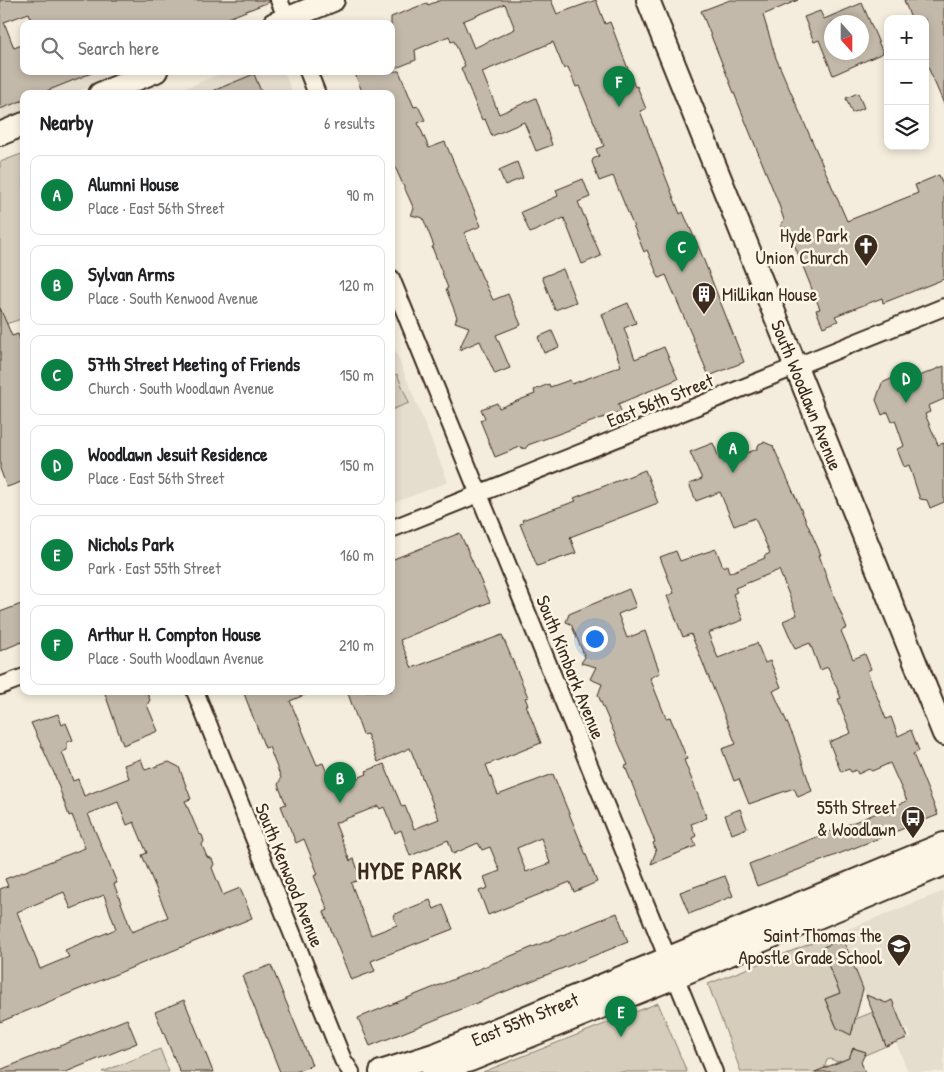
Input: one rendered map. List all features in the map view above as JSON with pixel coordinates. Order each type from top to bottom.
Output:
[{"type":"street","points":[[282,17],[333,0]]},
{"type":"street","name":"South Woodlawn Avenue","points":[[648,0],[944,734]]},
{"type":"street","points":[[110,90],[146,75]]},
{"type":"street","points":[[310,75],[315,90]]},
{"type":"street","points":[[0,134],[20,126]]},
{"type":"street","name":"South Kimbark Avenue","points":[[395,288],[714,1072]]},
{"type":"street","name":"East 56th Street","points":[[395,527],[944,307]]},
{"type":"street","points":[[0,686],[20,678]]},
{"type":"street","name":"South Kenwood Avenue","points":[[197,695],[340,1052],[351,1072]]},
{"type":"street","name":"East 55th Street","points":[[433,1072],[470,1060],[944,844]]},
{"type":"street","name":"East 55th Street","points":[[381,1072],[437,1054],[671,969],[944,864]]},
{"type":"shaded area","points":[[20,72],[20,75],[117,75],[81,90],[20,90],[20,114],[0,122],[0,75]]},
{"type":"shaded area","points":[[217,75],[286,75],[291,90],[181,90]]},
{"type":"shaded area","points":[[20,154],[20,319],[0,326],[0,162]]},
{"type":"shaded area","points":[[395,350],[448,482],[395,502]]},
{"type":"shaded area","points":[[397,374],[409,403],[395,408],[395,375]]},
{"type":"shaded area","name":"Saint Thomas the Apostle Grade School","points":[[944,891],[944,1072],[908,1072],[896,1043],[911,1037],[908,1028],[904,1029],[892,1000],[886,1003],[866,996],[840,932]]},
{"type":"shaded area","points":[[840,932],[843,939],[822,948],[840,993],[825,999],[836,1026],[846,1032],[853,1030],[853,1020],[873,1012],[886,1046],[865,1055],[863,1051],[855,1049],[849,1058],[838,1062],[830,1059],[827,1060],[824,1069],[816,1072],[741,1072],[708,984]]},
{"type":"shaded area","points":[[658,1003],[687,1072],[483,1072]]},
{"type":"shaded area","points":[[160,1049],[169,1072],[102,1072]]},
{"type":"building","points":[[0,0],[269,0],[269,2],[223,20],[32,20],[29,13],[4,22],[14,48],[20,46],[20,75],[86,75],[49,90],[20,90],[20,102],[0,109]]},
{"type":"building","points":[[441,0],[551,0],[557,14],[596,0],[605,24],[610,22],[635,87],[637,86],[646,109],[640,111],[680,214],[683,212],[699,248],[744,362],[709,376],[666,275],[659,278],[647,250],[644,252],[613,176],[599,181],[592,162],[593,159],[599,156],[596,149],[604,146],[579,86],[576,87],[568,67],[564,69],[553,42],[482,72],[499,114],[536,98],[552,145],[536,151],[524,122],[492,136],[485,119],[482,120],[461,68],[465,66],[454,41],[451,42],[449,36],[415,50],[416,60],[395,68],[395,20],[391,20],[391,17],[427,3],[428,5]],"holes":[[[505,4],[515,29],[474,48],[463,21]]]},
{"type":"building","points":[[730,0],[798,0],[763,15],[776,58],[847,221],[918,193],[915,185],[939,175],[944,188],[944,279],[883,303],[882,298],[835,316],[838,321],[823,327],[816,310],[820,309],[788,229],[780,226],[784,220],[778,202],[701,11]]},
{"type":"building","points":[[904,0],[944,0],[944,104],[929,69],[929,15],[910,15]]},
{"type":"building","points":[[862,3],[867,15],[834,15]]},
{"type":"building","points":[[820,11],[824,19],[824,52],[819,40],[814,42],[804,17]]},
{"type":"building","points":[[869,20],[883,53],[869,59]]},
{"type":"building","points":[[827,60],[867,60],[833,75]]},
{"type":"building","points":[[395,71],[399,71],[414,107],[418,106],[425,120],[418,123],[429,148],[445,142],[481,226],[464,233],[481,275],[493,300],[508,294],[521,325],[496,335],[510,368],[495,374],[480,341],[459,350],[469,327],[455,322],[457,317],[432,247],[434,246],[423,218],[411,215],[414,209],[395,167],[395,90],[361,90],[356,75],[395,75]]},
{"type":"building","points":[[254,75],[260,90],[215,90]]},
{"type":"building","points":[[858,93],[864,108],[852,113],[846,98]]},
{"type":"building","points":[[517,162],[523,178],[505,185],[499,170]]},
{"type":"building","points":[[583,179],[590,197],[578,202],[601,256],[582,264],[564,218],[530,233],[521,212],[558,196],[556,190]]},
{"type":"building","points":[[563,269],[576,302],[555,310],[542,277]]},
{"type":"building","points":[[628,303],[636,323],[624,328],[635,359],[664,347],[678,379],[618,404],[621,411],[528,445],[525,449],[520,447],[495,457],[480,420],[485,418],[481,409],[497,403],[499,408],[535,394],[534,390],[549,384],[550,387],[570,380],[572,384],[621,366],[602,314]]},
{"type":"building","points":[[0,308],[12,336],[18,334],[20,339],[20,482],[7,487],[0,469]]},
{"type":"building","points":[[552,331],[559,347],[544,353],[538,337]]},
{"type":"building","points":[[944,366],[944,399],[928,406],[930,412],[925,414],[938,445],[944,443],[944,502],[930,508],[927,500],[920,499],[909,465],[904,467],[897,449],[904,446],[895,420],[892,422],[888,412],[882,415],[876,400],[882,383],[895,377],[898,385]]},
{"type":"building","points":[[764,442],[773,446],[821,555],[819,555],[829,584],[847,628],[841,631],[853,659],[865,654],[871,669],[867,671],[886,719],[891,717],[898,736],[911,730],[919,751],[913,754],[938,815],[757,886],[749,864],[907,801],[890,763],[872,771],[869,769],[858,774],[856,770],[851,772],[849,769],[841,772],[829,742],[851,733],[838,699],[841,698],[828,667],[820,670],[810,643],[795,649],[783,621],[797,615],[779,570],[735,588],[737,592],[733,594],[743,620],[708,633],[718,658],[757,643],[765,663],[770,661],[781,687],[773,691],[794,738],[812,791],[798,797],[794,788],[749,804],[739,779],[734,781],[722,749],[736,744],[691,634],[683,637],[667,596],[674,593],[660,557],[676,551],[680,561],[716,549],[723,567],[727,565],[729,573],[765,558],[764,556],[770,553],[755,518],[734,526],[720,492],[696,501],[689,484],[702,479],[690,452],[713,443],[720,460],[733,455],[737,457],[757,449],[759,444]]},
{"type":"building","points":[[645,470],[658,503],[570,537],[576,553],[537,566],[520,524],[523,523],[522,520],[576,501],[574,498]]},
{"type":"building","points":[[460,533],[490,602],[400,640],[412,668],[502,635],[528,697],[525,698],[528,705],[526,705],[541,743],[486,765],[498,795],[553,774],[597,882],[574,892],[570,882],[488,915],[479,891],[488,888],[484,877],[500,871],[490,847],[482,850],[478,843],[453,854],[448,840],[410,856],[401,830],[395,833],[384,807],[380,809],[378,806],[335,823],[350,861],[354,859],[361,879],[351,883],[371,935],[397,925],[393,915],[430,900],[434,909],[443,905],[453,929],[371,961],[375,971],[351,980],[324,912],[328,910],[314,876],[318,874],[304,839],[296,843],[281,806],[286,804],[278,785],[281,778],[269,747],[265,748],[245,695],[304,695],[290,701],[317,765],[323,763],[333,788],[367,774],[366,771],[384,764],[402,807],[405,806],[414,829],[439,819],[410,748],[378,762],[367,734],[363,735],[348,695],[395,695],[395,558]],"holes":[[[541,838],[550,863],[526,872],[517,848]]]},
{"type":"building","points":[[629,589],[636,607],[618,614],[627,638],[645,631],[660,673],[650,678],[666,718],[670,717],[681,744],[687,759],[684,760],[707,818],[691,824],[696,836],[693,838],[696,846],[651,864],[656,851],[653,843],[655,842],[625,766],[628,765],[598,695],[602,684],[590,679],[596,667],[581,663],[585,657],[571,624],[566,622],[569,614]]},
{"type":"building","points":[[20,604],[20,643],[0,651],[0,612]]},
{"type":"building","points":[[105,695],[148,695],[150,700],[147,705],[158,731],[123,745]]},
{"type":"building","points":[[58,714],[62,725],[66,723],[73,740],[67,742],[67,750],[62,752],[73,781],[78,779],[84,796],[129,778],[124,765],[141,759],[145,770],[169,762],[179,767],[191,799],[185,801],[199,834],[202,835],[204,841],[202,845],[207,857],[212,859],[214,864],[212,868],[223,895],[240,888],[252,918],[0,1022],[0,889],[8,886],[5,879],[85,848],[72,815],[69,816],[54,773],[31,723]],"holes":[[[118,802],[127,825],[134,822],[147,853],[142,855],[168,917],[132,932],[114,884],[117,883],[88,814]],[[64,892],[71,909],[104,895],[116,929],[65,950],[69,957],[40,969],[17,912]]]},
{"type":"building","points":[[740,809],[747,828],[732,834],[725,815]]},
{"type":"building","points":[[725,876],[733,896],[689,914],[680,892]]},
{"type":"building","points":[[617,913],[628,942],[370,1046],[358,1018]]},
{"type":"building","points":[[843,939],[863,989],[851,1035],[837,1028],[825,999],[840,993],[821,948]]},
{"type":"building","points":[[271,965],[312,1065],[295,1072],[280,1072],[242,976]]},
{"type":"building","points":[[866,995],[886,1003],[892,1000],[907,1038],[886,1046]]},
{"type":"building","points":[[184,1000],[213,1072],[180,1072],[155,1012]]},
{"type":"building","points":[[127,1019],[137,1043],[66,1072],[0,1072],[0,1070]]},
{"type":"building","points":[[853,1048],[866,1052],[861,1062],[865,1072],[815,1072],[849,1058]]},
{"type":"place","name":"Arthur H. Compton House","points":[[619,107]]},
{"type":"place","name":"Hyde Park Union Church","points":[[866,267]]},
{"type":"place","name":"57th Street Meeting of Friends","points":[[682,272]]},
{"type":"place","name":"Millikan House","points":[[704,315]]},
{"type":"place","name":"Woodlawn Jesuit Residence","points":[[906,403]]},
{"type":"place","name":"Alumni House","points":[[733,473]]},
{"type":"place","name":"Sylvan Arms","points":[[340,803]]},
{"type":"place","name":"55th Street & Woodlawn","points":[[913,839]]},
{"type":"place","name":"Saint Thomas the Apostle Grade School","points":[[899,967]]},
{"type":"place","name":"Nichols Park","points":[[621,1037]]},
{"type":"district","name":"HYDE PARK","points":[[410,871]]}]
